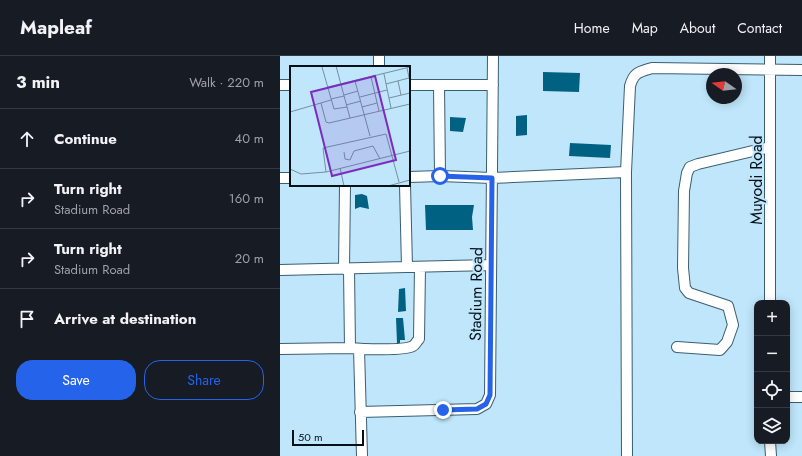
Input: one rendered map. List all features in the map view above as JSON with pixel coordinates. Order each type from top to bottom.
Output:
[{"type":"street","name":"Stadium Road","points":[[360,412],[477,409],[486,404],[490,395],[493,56]]},
{"type":"street","name":"Muyodi Road","points":[[770,56],[770,300]]},
{"type":"street","points":[[627,456],[626,172],[630,86],[632,77],[640,72],[652,68],[802,70]]},
{"type":"street","points":[[410,85],[493,85]]},
{"type":"street","points":[[439,85],[440,176]]},
{"type":"street","points":[[677,347],[720,350],[728,342],[732,325],[728,306],[690,293],[685,288],[683,268],[684,191],[687,173],[690,166],[770,147]]},
{"type":"street","points":[[410,177],[440,176],[492,178],[626,172]]},
{"type":"street","points":[[345,186],[346,269],[360,412],[362,456]]},
{"type":"street","points":[[405,186],[407,267]]},
{"type":"street","points":[[280,270],[491,265]]},
{"type":"street","points":[[280,349],[404,348],[413,346],[419,339],[420,267]]},
{"type":"street","points":[[790,397],[802,398]]},
{"type":"street","points":[[770,444],[771,456]]},
{"type":"building","points":[[543,72],[580,73],[579,92],[543,91]]},
{"type":"building","points":[[527,115],[527,135],[516,136],[516,116]]},
{"type":"building","points":[[450,117],[466,118],[463,132],[450,131]]},
{"type":"building","points":[[570,143],[611,145],[610,158],[569,156]]},
{"type":"building","points":[[362,194],[367,196],[369,209],[360,207],[355,209],[355,195]]},
{"type":"building","points":[[425,205],[474,205],[472,217],[473,230],[426,230]]},
{"type":"building","points":[[405,288],[406,311],[398,312],[399,289]]},
{"type":"building","points":[[396,318],[403,318],[405,340],[400,340],[400,344],[397,343]]},
{"type":"route","points":[[440,176],[492,178],[490,395],[486,404],[477,409],[443,410]]}]
